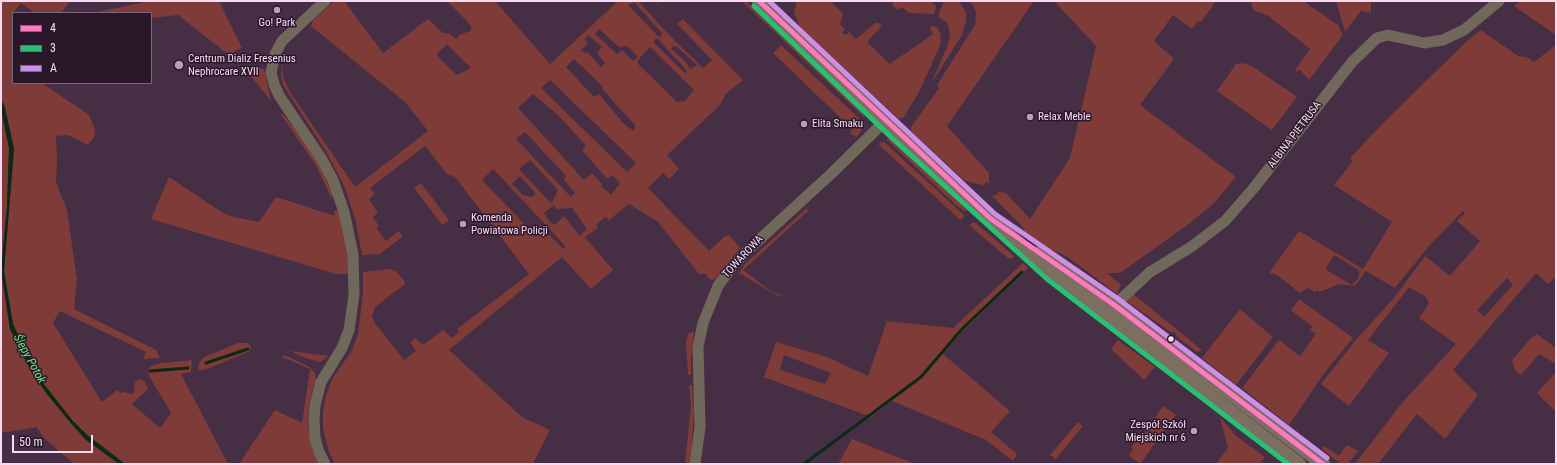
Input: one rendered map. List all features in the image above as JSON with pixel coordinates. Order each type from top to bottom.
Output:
[{"type":"main road","points":[[759,1],[991,219],[1111,311],[1323,464]]},
{"type":"main road","points":[[1111,311],[1299,464]]},
{"type":"street","points":[[325,1],[282,40],[273,60],[272,73],[277,92],[321,158],[337,189],[348,228],[353,254],[354,295],[349,330],[342,348],[321,382],[315,404],[315,438],[319,452],[325,464]]},
{"type":"street","name":"ALBINA PIETRUSA","points":[[1111,311],[1150,272],[1191,247],[1225,221],[1254,189],[1352,62],[1377,38],[1388,35],[1424,43],[1443,40],[1464,30],[1499,1]]},
{"type":"street","name":"TOWAROWA","points":[[695,464],[700,427],[698,347],[703,323],[718,286],[731,268],[748,250],[832,173],[885,121]]},
{"type":"shaded area","points":[[1,1],[70,1],[62,12],[34,12],[21,3],[14,12],[12,12],[12,84],[43,84],[89,115],[96,134],[88,145],[68,135],[56,136],[56,182],[67,210],[77,280],[74,309],[156,350],[160,358],[143,359],[146,352],[60,311],[53,323],[102,402],[117,390],[121,393],[134,393],[135,382],[141,379],[145,382],[148,389],[132,404],[160,428],[171,413],[149,376],[148,371],[151,366],[162,363],[192,360],[191,372],[181,374],[228,464],[125,464],[86,434],[72,420],[40,379],[13,324],[4,271],[14,149],[5,108],[1,99]]},
{"type":"shaded area","points":[[150,1],[219,1],[242,48],[234,51],[237,56],[234,59],[178,15],[152,18],[152,12],[97,12]]},
{"type":"shaded area","points":[[334,1],[344,1],[383,53],[428,19],[443,33],[449,33],[456,39],[461,34],[471,31],[471,27],[468,22],[447,1],[495,1],[550,64],[618,1],[638,1],[671,37],[703,68],[712,60],[677,24],[683,19],[743,80],[726,94],[719,106],[667,155],[679,169],[669,179],[663,173],[648,188],[709,251],[724,237],[729,235],[740,248],[717,277],[713,280],[709,279],[706,274],[699,274],[658,222],[629,204],[609,220],[605,217],[596,225],[598,228],[585,237],[613,270],[591,289],[562,257],[449,350],[522,417],[550,430],[533,464],[335,464],[329,452],[323,428],[323,412],[326,395],[332,379],[351,352],[358,334],[363,294],[363,272],[391,269],[397,272],[404,281],[405,284],[375,307],[372,316],[375,323],[404,360],[416,351],[410,342],[415,338],[423,345],[443,330],[452,338],[459,332],[457,329],[529,274],[455,177],[447,174],[425,146],[370,188],[375,194],[369,199],[378,212],[373,217],[379,226],[376,228],[386,241],[399,231],[403,236],[380,254],[362,255],[356,222],[345,188],[327,153],[283,85],[281,76],[282,61],[283,77],[290,92],[355,187],[428,131],[405,102],[312,27],[310,29],[313,20]],"holes":[[[634,2],[662,33],[660,38],[628,5]],[[599,29],[619,47],[627,46],[638,57],[633,61],[622,50],[617,54],[595,34]],[[588,35],[602,47],[597,53],[605,63],[601,67],[588,53],[581,50],[588,43],[585,39]],[[657,38],[687,71],[686,74],[653,42]],[[447,44],[471,68],[457,75],[439,58],[437,54]],[[673,46],[676,46],[697,65],[690,69],[686,62],[671,49]],[[650,47],[694,90],[685,101],[677,102],[639,65],[637,61]],[[574,59],[602,86],[603,90],[635,125],[634,131],[624,124],[599,94],[594,97],[566,67]],[[550,80],[636,163],[627,172],[541,88]],[[533,94],[560,117],[586,146],[582,150],[607,179],[612,175],[620,183],[611,195],[601,186],[602,184],[592,173],[584,180],[518,108]],[[525,132],[566,176],[564,180],[575,193],[571,197],[516,139]],[[530,160],[558,190],[552,203],[519,169]],[[493,169],[566,247],[563,249],[540,225],[532,232],[482,180]],[[520,176],[536,194],[532,197],[523,195],[512,184]],[[554,205],[557,209],[572,208],[587,229],[580,236],[564,216],[555,225],[550,222],[544,213]]]},
{"type":"shaded area","points":[[742,1],[746,1],[862,111],[865,118]]},
{"type":"shaded area","points":[[797,1],[830,1],[843,14],[840,24],[845,29],[842,33],[846,35],[849,32],[856,39],[875,23],[879,23],[882,26],[867,42],[890,64],[933,34],[930,29],[932,26],[937,27],[941,35],[940,46],[918,94],[904,117],[899,119],[803,30],[794,13]]},
{"type":"shaded area","points":[[894,1],[930,1],[936,6],[934,14],[909,13],[902,7],[898,10],[892,5]]},
{"type":"shaded area","points":[[944,1],[956,1],[960,3],[966,13],[966,21],[962,35],[931,84],[950,37],[948,24],[938,16]]},
{"type":"shaded area","points":[[969,1],[1034,1],[947,126],[989,173],[989,184],[987,182],[983,185],[965,181],[911,131],[911,127],[939,88],[937,85],[975,25],[976,12]]},
{"type":"shaded area","points":[[1054,1],[1216,1],[1201,22],[1198,21],[1192,29],[1173,15],[1154,41],[1174,59],[1140,105],[1236,177],[1213,204],[1190,223],[1120,273],[1107,273],[1121,285],[1117,294],[1068,257],[1033,241],[1026,235],[1023,227],[992,196],[998,194],[997,191],[1006,193],[1030,219],[1070,158],[1096,46]]},
{"type":"shaded area","points":[[1303,1],[1338,25],[1343,35],[1309,80],[1300,70],[1297,72],[1295,70],[1310,49],[1267,15],[1253,9],[1251,2]]},
{"type":"shaded area","points":[[1336,1],[1371,1],[1371,13],[1361,11],[1345,32]]},
{"type":"shaded area","points":[[1521,1],[1556,1],[1556,35],[1514,6]]},
{"type":"shaded area","points":[[1481,30],[1518,56],[1527,57],[1534,62],[1556,45],[1556,279],[1554,278],[1548,284],[1536,273],[1453,370],[1478,395],[1445,439],[1417,414],[1378,464],[1355,464],[1402,403],[1456,344],[1419,318],[1429,303],[1426,297],[1409,287],[1368,340],[1389,353],[1349,406],[1321,384],[1355,341],[1393,299],[1425,256],[1450,276],[1480,241],[1457,221],[1465,213],[1463,211],[1429,246],[1395,288],[1366,271],[1355,286],[1339,284],[1319,292],[1317,290],[1315,292],[1308,288],[1300,293],[1277,275],[1269,273],[1299,231],[1363,269],[1392,222],[1334,185],[1353,161],[1350,158],[1383,123],[1470,38]],"holes":[[[1334,255],[1359,270],[1359,277],[1352,285],[1328,271],[1326,268]],[[1507,278],[1513,285],[1484,317],[1477,310]]]},
{"type":"shaded area","points":[[781,45],[863,122],[861,131],[857,137],[850,134],[852,129],[773,53]]},
{"type":"shaded area","points":[[1244,63],[1253,67],[1296,96],[1272,130],[1217,91],[1236,64]]},
{"type":"shaded area","points":[[259,67],[264,70],[271,101],[250,75]]},
{"type":"shaded area","points":[[1,110],[9,148],[7,207],[1,270]]},
{"type":"shaded area","points":[[280,113],[284,115],[310,149],[332,192],[331,198],[317,167]]},
{"type":"shaded area","points":[[886,139],[892,139],[896,142],[966,209],[966,212],[957,206]]},
{"type":"shaded area","points":[[884,142],[964,215],[964,218],[960,220],[878,144]]},
{"type":"shaded area","points":[[169,177],[223,213],[234,217],[259,222],[276,197],[335,216],[334,211],[336,210],[340,213],[348,249],[350,274],[336,274],[151,219]]},
{"type":"shaded area","points":[[421,183],[449,220],[442,225],[414,188]]},
{"type":"shaded area","points":[[806,209],[809,210],[743,270],[772,292],[789,298],[776,295],[739,273],[744,265]]},
{"type":"shaded area","points":[[972,222],[976,223],[1015,257],[1009,259],[970,226]]},
{"type":"shaded area","points":[[1023,263],[1028,268],[962,332],[943,354],[1010,411],[991,432],[1017,454],[1013,461],[986,440],[892,401],[871,417],[764,377],[776,342],[827,357],[868,376],[887,321],[953,328]],"holes":[[[784,355],[831,373],[825,384],[780,370]]]},
{"type":"shaded area","points":[[1,270],[10,329],[31,371],[47,394],[85,439],[119,464],[74,464],[43,437],[37,427],[1,433]]},
{"type":"shaded area","points":[[1132,293],[1202,350],[1197,352],[1176,336],[1177,334],[1173,331],[1172,333],[1125,300]]},
{"type":"shaded area","points":[[1299,299],[1353,338],[1325,372],[1289,425],[1242,388],[1279,340],[1300,356],[1316,334],[1309,330],[1313,327],[1291,310]]},
{"type":"shaded area","points":[[1240,309],[1273,337],[1236,385],[1202,358]]},
{"type":"shaded area","points":[[694,332],[691,375],[688,375],[686,341],[689,333]]},
{"type":"shaded area","points":[[1537,334],[1556,348],[1556,364],[1539,354],[1521,375],[1515,370],[1512,360],[1531,338]]},
{"type":"shaded area","points":[[1118,340],[1155,367],[1144,380],[1111,349]]},
{"type":"shaded area","points":[[238,343],[248,343],[251,347],[250,351],[210,368],[198,371],[199,363],[204,357]]},
{"type":"shaded area","points":[[290,351],[329,356],[320,362],[305,358]]},
{"type":"shaded area","points":[[284,355],[308,366],[315,373],[316,379],[309,404],[308,426],[313,451],[319,464],[239,464],[275,410],[302,423],[310,369],[282,357]]},
{"type":"shaded area","points":[[1556,372],[1556,412],[1537,393]]},
{"type":"shaded area","points":[[689,385],[692,385],[694,410],[689,464],[685,464],[691,406]]},
{"type":"shaded area","points":[[1163,406],[1176,415],[1140,464],[1129,456],[1133,449],[1131,447],[1140,435],[1142,436]]},
{"type":"shaded area","points":[[1220,417],[1236,436],[1265,457],[1260,464],[1216,464],[1228,448]]},
{"type":"shaded area","points":[[1078,422],[1083,426],[1056,459],[1050,455]]},
{"type":"shaded area","points":[[852,439],[915,464],[838,464]]},
{"type":"shaded area","points":[[1347,445],[1358,451],[1348,464],[1341,464],[1322,449],[1324,446],[1339,456]]},
{"type":"water","name":"Ślepy Potok","points":[[1,99],[5,108],[14,149],[4,271],[13,324],[40,379],[72,420],[86,434],[125,464],[119,464],[85,439],[69,421],[31,371],[10,329],[1,270],[7,207],[9,148],[1,110]]},
{"type":"waterway","points":[[804,464],[921,377],[962,329],[1022,272]]},
{"type":"waterway","points":[[206,363],[248,349]]},
{"type":"waterway","points":[[150,371],[188,368]]},
{"type":"transit line","name":"4","points":[[759,1],[991,219],[1113,304],[1323,464]]},
{"type":"transit line","name":"A","points":[[769,1],[995,214],[1117,298],[1327,458]]},
{"type":"transit line","name":"3","points":[[754,6],[893,139],[1047,279],[1288,464]]},
{"type":"place","name":"Go! Park","points":[[277,10]]},
{"type":"place","name":"Centrum Dializ Fresenius Nephrocare XVII","points":[[179,65]]},
{"type":"place","name":"Relax Meble","points":[[1030,117]]},
{"type":"place","name":"Elita Smaku","points":[[804,124]]},
{"type":"place","name":"Komenda Powiatowa Policji","points":[[463,224]]},
{"type":"place","name":"Zespół Szkół Miejskich nr 6","points":[[1194,431]]}]
